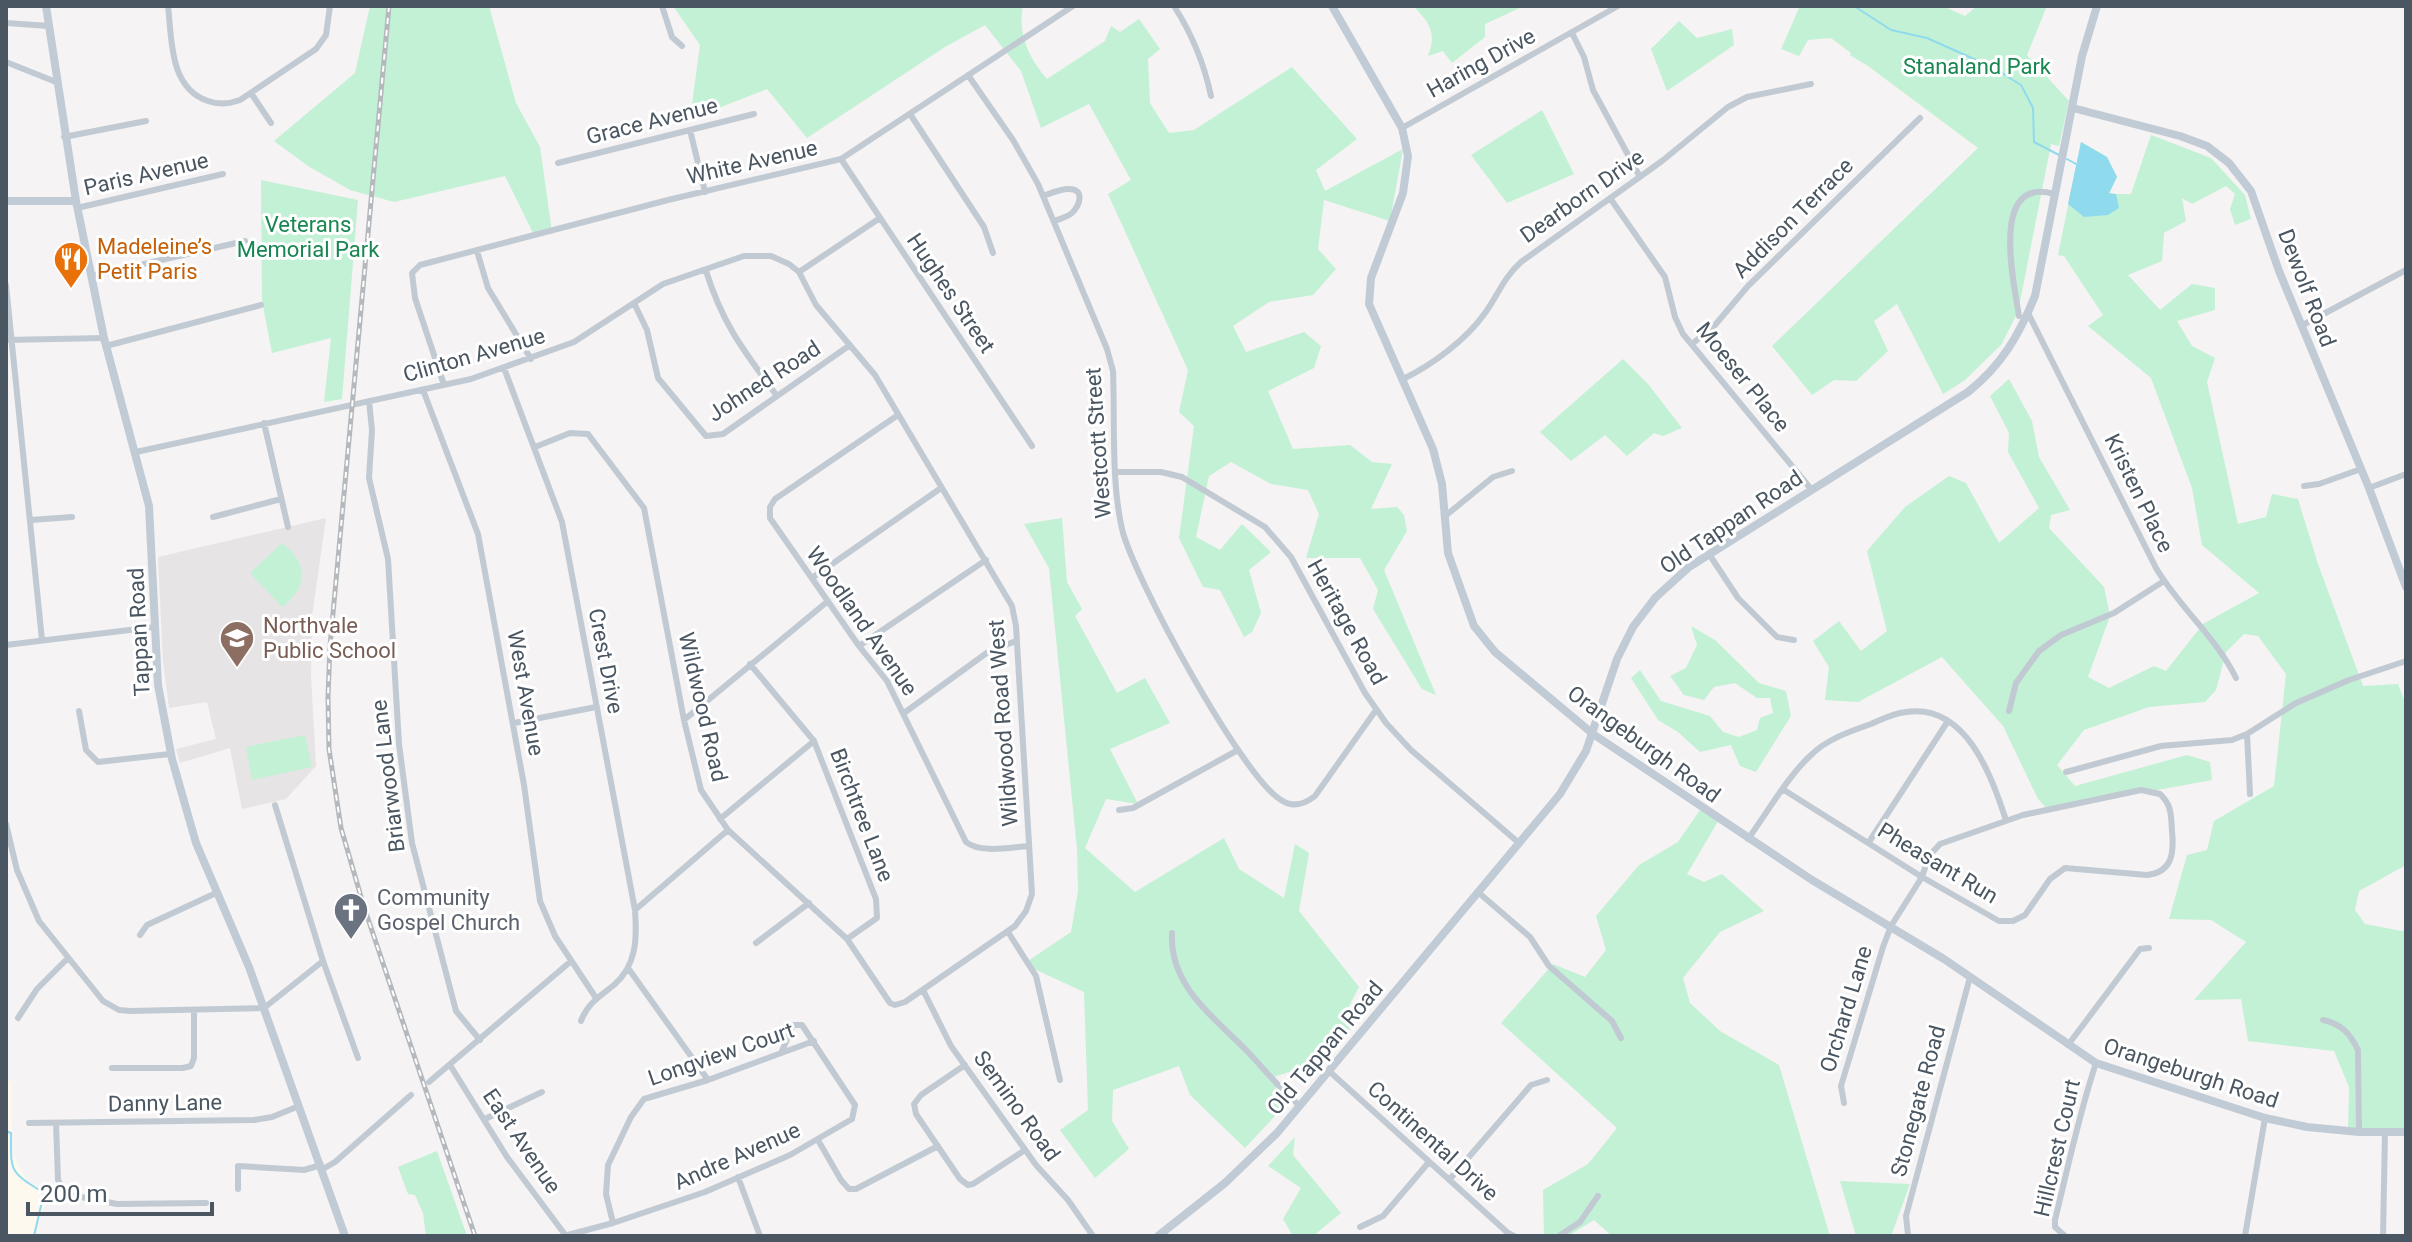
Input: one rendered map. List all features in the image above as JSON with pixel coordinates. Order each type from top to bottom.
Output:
[{"type":"street","name":"Tappan Road","points":[[46,6],[76,205],[105,342],[151,517],[158,685],[170,754],[184,809],[216,893],[245,956],[345,1236]]},
{"type":"street","points":[[168,6],[176,64],[187,88],[201,98],[218,104],[233,103],[251,93],[316,49],[326,35],[330,6]]},
{"type":"street","points":[[662,6],[672,37],[682,46]]},
{"type":"street","name":"White Avenue","points":[[444,385],[427,339],[412,280],[412,273],[420,265],[841,159],[1073,6]]},
{"type":"street","points":[[1174,6],[1196,47],[1211,96]]},
{"type":"street","name":"Orangeburgh Road","points":[[1332,6],[1402,128],[1408,156],[1406,180],[1371,278],[1369,296],[1372,314],[1433,449],[1442,484],[1452,569],[1469,615],[1495,652],[1593,734],[1748,839],[1891,926],[2096,1063],[2265,1118],[2307,1127],[2406,1132]]},
{"type":"street","name":"Old Tappan Road","points":[[1158,1236],[1243,1167],[1300,1106],[1566,786],[1593,734],[1617,659],[1633,627],[1667,585],[1709,554],[1981,381],[2012,346],[2024,314],[2035,296],[2082,56],[2097,6]]},
{"type":"street","name":"Haring Drive","points":[[1402,128],[1614,7]]},
{"type":"street","points":[[6,23],[49,26]]},
{"type":"street","points":[[1572,33],[1593,90],[1640,177]]},
{"type":"street","points":[[6,62],[56,82]]},
{"type":"street","name":"Westcott Street","points":[[968,75],[1013,140],[1043,196],[1111,359],[1119,512],[1136,566],[1181,653],[1238,750],[1280,799],[1292,804],[1304,803],[1315,796],[1376,710]]},
{"type":"street","name":"Dearborn Drive","points":[[1403,379],[1425,369],[1476,325],[1504,279],[1521,262],[1640,177],[1738,101],[1811,84]]},
{"type":"street","points":[[251,93],[271,123]]},
{"type":"street","name":"Dewolf Road","points":[[2073,108],[2195,140],[2229,163],[2251,191],[2279,271],[2369,488],[2406,587]]},
{"type":"street","name":"Grace Avenue","points":[[558,163],[754,114]]},
{"type":"street","points":[[910,114],[984,227],[993,253]]},
{"type":"street","name":"Addison Terrace","points":[[1692,344],[1715,325],[1748,286],[1920,118]]},
{"type":"street","points":[[64,137],[146,121]]},
{"type":"street","points":[[690,130],[705,192]]},
{"type":"street","name":"Hughes Street","points":[[841,159],[1032,446]]},
{"type":"street","name":"Paris Avenue","points":[[6,201],[76,205],[223,174]]},
{"type":"street","points":[[1043,196],[1069,189],[1079,194],[1080,200],[1073,211],[1054,221]]},
{"type":"street","name":"Kristen Place","points":[[2054,194],[2037,190],[2027,195],[2018,205],[2011,221],[2010,251],[2024,314],[2164,581],[2229,662],[2236,678]]},
{"type":"street","name":"Moeser Place","points":[[1610,198],[1665,277],[1679,326],[1811,489]]},
{"type":"street","points":[[799,272],[880,218]]},
{"type":"street","points":[[91,276],[245,241]]},
{"type":"street","points":[[477,251],[488,288],[531,359]]},
{"type":"street","name":"Clinton Avenue","points":[[136,452],[423,390],[504,368],[574,342],[663,284],[744,256],[761,255],[782,260],[799,272]]},
{"type":"street","points":[[2301,326],[2406,270]]},
{"type":"street","points":[[706,271],[728,328],[777,396]]},
{"type":"street","name":"Wildwood Road West","points":[[799,272],[816,305],[875,375],[1012,606],[1032,894],[1030,903],[1021,919],[1008,932],[923,990]]},
{"type":"street","points":[[6,285],[9,340],[42,640]]},
{"type":"street","name":"Johned Road","points":[[634,303],[647,330],[658,378],[702,434],[711,437],[723,434],[850,345]]},
{"type":"street","points":[[9,340],[105,342],[261,305]]},
{"type":"street","name":"Crest Drive","points":[[504,368],[562,522],[635,910],[634,951],[628,968]]},
{"type":"street","name":"West Avenue","points":[[423,390],[478,534],[514,723],[537,887],[545,917],[570,962],[596,998]]},
{"type":"street","name":"Briarwood Lane","points":[[369,401],[372,430],[369,478],[388,559],[399,744],[412,843],[456,1011],[480,1040]]},
{"type":"street","name":"Woodland Avenue","points":[[898,415],[772,503],[769,513],[772,523],[887,681],[966,842],[984,848],[1029,846]]},
{"type":"street","points":[[264,423],[288,527]]},
{"type":"street","name":"Wildwood Road","points":[[535,447],[570,433],[588,434],[641,502],[698,781],[720,819],[728,830],[847,939],[890,1003],[900,1005],[923,990]]},
{"type":"street","points":[[2304,486],[2361,469]]},
{"type":"street","points":[[1444,517],[1493,477],[1512,471]]},
{"type":"street","name":"Heritage Road","points":[[1117,472],[1161,472],[1182,477],[1265,527],[1291,557],[1376,710],[1411,750],[1519,843]]},
{"type":"street","points":[[2369,488],[2406,474]]},
{"type":"street","points":[[812,578],[941,488]]},
{"type":"street","points":[[213,517],[281,499]]},
{"type":"street","points":[[31,520],[72,517]]},
{"type":"street","points":[[1709,554],[1738,598],[1777,637],[1794,640]]},
{"type":"street","points":[[859,646],[986,560]]},
{"type":"street","points":[[2009,711],[2016,683],[2039,651],[2061,635],[2114,613],[2164,581]]},
{"type":"street","points":[[684,720],[828,601]]},
{"type":"street","points":[[6,645],[154,627]]},
{"type":"street","points":[[904,713],[988,652],[1016,641]]},
{"type":"street","points":[[2066,772],[2161,746],[2232,740],[2296,703],[2349,680],[2406,661]]},
{"type":"street","name":"Birchtree Lane","points":[[750,664],[814,741],[878,906],[877,918],[847,939]]},
{"type":"street","points":[[514,723],[596,707]]},
{"type":"street","points":[[79,711],[86,750],[98,762],[170,754]]},
{"type":"street","points":[[1748,839],[1812,754],[1855,730],[1906,712],[1926,712],[1948,721],[1964,735],[1985,767],[2006,820]]},
{"type":"street","points":[[1869,842],[1948,721]]},
{"type":"street","points":[[2247,734],[2250,794]]},
{"type":"street","points":[[720,819],[814,741]]},
{"type":"street","points":[[1119,810],[1133,808],[1238,750]]},
{"type":"street","name":"Pheasant Run","points":[[1784,790],[1993,919],[2013,921],[2029,911],[2050,879],[2065,868],[2147,875],[2160,872],[2172,857],[2172,832]]},
{"type":"street","name":"Orchard Lane","points":[[1844,1103],[1841,1086],[1891,926],[1922,877],[1929,856],[1940,844],[2006,820],[2148,790],[2160,794],[2169,805],[2172,832]]},
{"type":"street","points":[[275,805],[323,961],[358,1058]]},
{"type":"street","points":[[6,824],[17,870],[33,911],[97,994],[110,1006],[130,1011],[264,1008],[323,961]]},
{"type":"street","points":[[635,910],[728,830]]},
{"type":"street","points":[[140,935],[147,925],[216,893]]},
{"type":"street","points":[[1479,893],[1530,937],[1549,966],[1612,1021],[1621,1038]]},
{"type":"street","points":[[756,943],[809,903]]},
{"type":"street","points":[[1008,932],[1036,976],[1060,1080]]},
{"type":"street","points":[[1172,933],[1171,948],[1186,988],[1281,1090],[1300,1106]]},
{"type":"street","points":[[2068,1045],[2140,949],[2149,948]]},
{"type":"street","points":[[18,1018],[37,989],[68,958]]},
{"type":"street","points":[[429,1082],[570,962]]},
{"type":"street","points":[[581,1021],[584,1011],[628,968],[708,1080]]},
{"type":"street","name":"Stonegate Road","points":[[1908,1235],[1906,1216],[1970,977]]},
{"type":"street","name":"Semino Road","points":[[923,990],[941,1030],[965,1065],[1025,1150],[1068,1200],[1093,1236]]},
{"type":"street","points":[[112,1068],[191,1066],[194,1058],[194,1011]]},
{"type":"street","points":[[2323,1020],[2336,1023],[2352,1037],[2358,1050],[2359,1132]]},
{"type":"street","points":[[782,1051],[793,1025],[802,1025],[814,1041]]},
{"type":"street","name":"Longview Court","points":[[613,1223],[606,1194],[606,1173],[636,1109],[650,1096],[708,1080],[814,1041],[856,1110],[852,1119],[818,1140]]},
{"type":"street","name":"Hillcrest Court","points":[[2065,1236],[2055,1227],[2055,1220],[2081,1109],[2096,1063]]},
{"type":"street","name":"East Avenue","points":[[450,1065],[527,1186],[565,1236]]},
{"type":"street","points":[[965,1065],[916,1099],[916,1114],[960,1179],[968,1185],[1025,1150]]},
{"type":"street","name":"Continental Drive","points":[[1329,1071],[1514,1236]]},
{"type":"street","points":[[1449,1180],[1531,1085],[1547,1080]]},
{"type":"street","points":[[485,1119],[542,1092]]},
{"type":"street","points":[[238,1189],[238,1166],[304,1170],[335,1162],[411,1095]]},
{"type":"street","name":"Danny Lane","points":[[29,1123],[254,1120],[272,1117],[299,1106]]},
{"type":"street","points":[[2245,1236],[2265,1118]]},
{"type":"street","points":[[56,1123],[58,1180],[66,1194],[117,1204],[206,1203]]},
{"type":"street","points":[[2383,1236],[2385,1133]]},
{"type":"street","name":"Andre Avenue","points":[[565,1236],[705,1192],[818,1140],[849,1189],[856,1189],[938,1146]]},
{"type":"street","points":[[1360,1227],[1383,1216],[1429,1162]]},
{"type":"street","points":[[738,1177],[760,1236]]},
{"type":"street","points":[[1559,1236],[1580,1222],[1598,1196]]},
{"type":"shaded area","name":"Northvale Public School","points":[[326,518],[312,616],[311,676],[316,766],[286,799],[242,809],[230,748],[180,763],[176,749],[216,739],[207,702],[169,708],[163,662],[158,557]]},
{"type":"shaded area","points":[[6,1079],[11,1082],[12,1152],[27,1181],[49,1193],[33,1236],[6,1236]]},
{"type":"green space","points":[[370,6],[489,6],[516,103],[540,147],[552,232],[534,235],[505,176],[394,202],[350,190],[308,166],[274,141],[355,73]]},
{"type":"green space","points":[[673,6],[1023,6],[1023,36],[1035,63],[1047,79],[1105,41],[1111,26],[1120,32],[1139,19],[1160,49],[1148,59],[1150,103],[1169,133],[1194,130],[1292,67],[1357,139],[1316,170],[1325,191],[1403,149],[1390,221],[1324,200],[1318,249],[1336,269],[1313,295],[1269,302],[1233,326],[1246,352],[1304,332],[1321,346],[1314,368],[1268,391],[1293,449],[1350,445],[1372,462],[1392,464],[1371,509],[1397,507],[1404,515],[1407,531],[1384,570],[1436,695],[1422,689],[1373,609],[1378,590],[1360,558],[1306,558],[1319,514],[1308,490],[1271,484],[1231,462],[1209,476],[1196,537],[1220,550],[1242,524],[1271,552],[1249,570],[1261,613],[1252,632],[1244,637],[1220,590],[1203,587],[1179,538],[1194,426],[1179,412],[1188,370],[1108,194],[1131,180],[1089,104],[1041,128],[1021,71],[985,25],[945,47],[807,138],[767,89],[690,119],[700,45]]},
{"type":"green space","points":[[1413,6],[1524,6],[1485,24],[1485,37],[1452,63],[1443,51],[1428,56],[1432,35],[1424,18]]},
{"type":"green space","name":"Stanaland Park","points":[[1800,6],[1943,6],[1965,16],[1977,6],[2047,6],[2027,55],[2069,101],[2059,146],[2051,144],[2018,312],[2001,345],[1965,380],[1943,394],[1897,304],[1874,321],[1888,351],[1856,381],[1834,380],[1812,395],[1772,346],[1978,148],[1831,38],[1808,40],[1799,56],[1781,49]]},
{"type":"green space","points":[[1679,21],[1697,38],[1732,29],[1734,45],[1667,91],[1651,49]]},
{"type":"green space","points":[[1542,110],[1574,174],[1507,203],[1471,155]]},
{"type":"green space","points":[[2151,135],[2211,158],[2245,195],[2251,219],[2235,225],[2230,209],[2235,194],[2226,186],[2192,204],[2182,198],[2186,221],[2164,233],[2162,261],[2128,275],[2160,310],[2192,284],[2215,288],[2215,310],[2177,321],[2192,346],[2215,358],[2207,382],[2238,524],[2266,517],[2272,494],[2298,499],[2318,564],[2363,686],[2398,684],[2406,705],[2406,865],[2359,891],[2355,910],[2365,924],[2402,931],[2406,929],[2406,1133],[2348,1130],[2349,1087],[2334,1051],[2248,1041],[2241,999],[2194,1000],[2246,942],[2211,920],[2169,919],[2187,855],[2207,850],[2214,821],[2274,786],[2286,674],[2258,636],[2244,634],[2226,652],[2216,690],[2205,702],[2149,707],[2084,730],[2057,765],[2075,786],[2187,755],[2210,762],[2212,780],[2048,810],[2038,799],[2003,726],[1942,657],[1858,702],[1825,700],[1829,667],[1813,641],[1839,621],[1861,651],[1887,631],[1867,551],[1905,507],[1949,476],[1966,483],[1999,543],[2039,508],[2008,452],[2009,433],[1990,396],[2009,379],[2032,421],[2039,457],[2070,510],[2051,515],[2049,528],[2104,587],[2110,616],[2088,677],[2109,688],[2154,666],[2166,671],[2203,624],[2259,593],[2202,545],[2192,488],[2151,378],[2088,326],[2103,315],[2064,256],[2058,255],[2081,142],[2107,157],[2117,177],[2109,194],[2131,194]]},
{"type":"green space","name":"Veterans Memorial Park","points":[[261,180],[358,200],[342,399],[324,402],[331,338],[272,353],[262,301]]},
{"type":"green space","points":[[1623,359],[1648,384],[1682,428],[1663,436],[1654,433],[1627,456],[1605,435],[1571,461],[1540,432]]},
{"type":"green space","points":[[1062,518],[1067,582],[1082,609],[1075,616],[1117,693],[1145,678],[1170,723],[1110,749],[1138,804],[1106,799],[1085,848],[1135,892],[1224,838],[1239,869],[1284,898],[1295,844],[1309,853],[1299,911],[1359,987],[1346,1012],[1351,1027],[1324,1060],[1271,1078],[1291,1099],[1245,1148],[1190,1095],[1179,1066],[1113,1090],[1112,1121],[1129,1149],[1095,1178],[1060,1130],[1088,1110],[1084,992],[1032,968],[1028,961],[1071,932],[1078,891],[1077,849],[1049,568],[1024,524]]},
{"type":"green space","points":[[282,543],[297,559],[302,575],[297,591],[282,607],[250,573]]},
{"type":"green space","points":[[1691,626],[1715,640],[1759,683],[1786,691],[1791,716],[1756,772],[1740,766],[1731,745],[1700,752],[1678,732],[1658,720],[1631,678],[1640,670],[1661,701],[1710,716],[1723,732],[1739,737],[1757,730],[1760,718],[1773,713],[1770,698],[1757,698],[1735,683],[1714,687],[1704,700],[1684,695],[1670,676],[1686,668],[1697,645]]},
{"type":"green space","points":[[305,735],[312,767],[252,780],[246,747]]},
{"type":"green space","points":[[1702,807],[1720,818],[1687,874],[1704,882],[1722,874],[1764,911],[1720,932],[1683,978],[1690,1003],[1720,1031],[1779,1065],[1830,1236],[1612,1236],[1594,1220],[1568,1236],[1544,1236],[1543,1190],[1588,1164],[1617,1128],[1501,1023],[1553,964],[1585,977],[1606,950],[1596,916],[1639,865],[1678,842]]},
{"type":"green space","points":[[1295,1137],[1293,1155],[1341,1213],[1313,1236],[1293,1236],[1283,1219],[1301,1188],[1268,1166]]},
{"type":"green space","points":[[437,1151],[467,1236],[426,1236],[423,1213],[415,1195],[408,1194],[398,1167]]},
{"type":"green space","points":[[1840,1181],[1910,1184],[1891,1236],[1856,1236]]},
{"type":"water","points":[[2081,142],[2107,157],[2117,177],[2109,193],[2116,194],[2119,208],[2108,215],[2084,217],[2068,204]]},
{"type":"waterway","points":[[1854,6],[1891,30],[1927,38],[1994,68],[2021,85],[2033,108],[2034,142],[2061,156]]},
{"type":"waterway","points":[[2067,159],[2076,164]]},
{"type":"waterway","points":[[6,1131],[11,1133],[14,1170],[44,1193],[34,1236]]},
{"type":"railway","points":[[389,6],[330,646],[329,749],[341,828],[364,907],[475,1236]]},
{"type":"place","name":"Madeleine’s Petit Paris","points":[[71,290]]},
{"type":"place","name":"Northvale Public School","points":[[237,669]]},
{"type":"place","name":"Community Gospel Church","points":[[351,941]]}]
